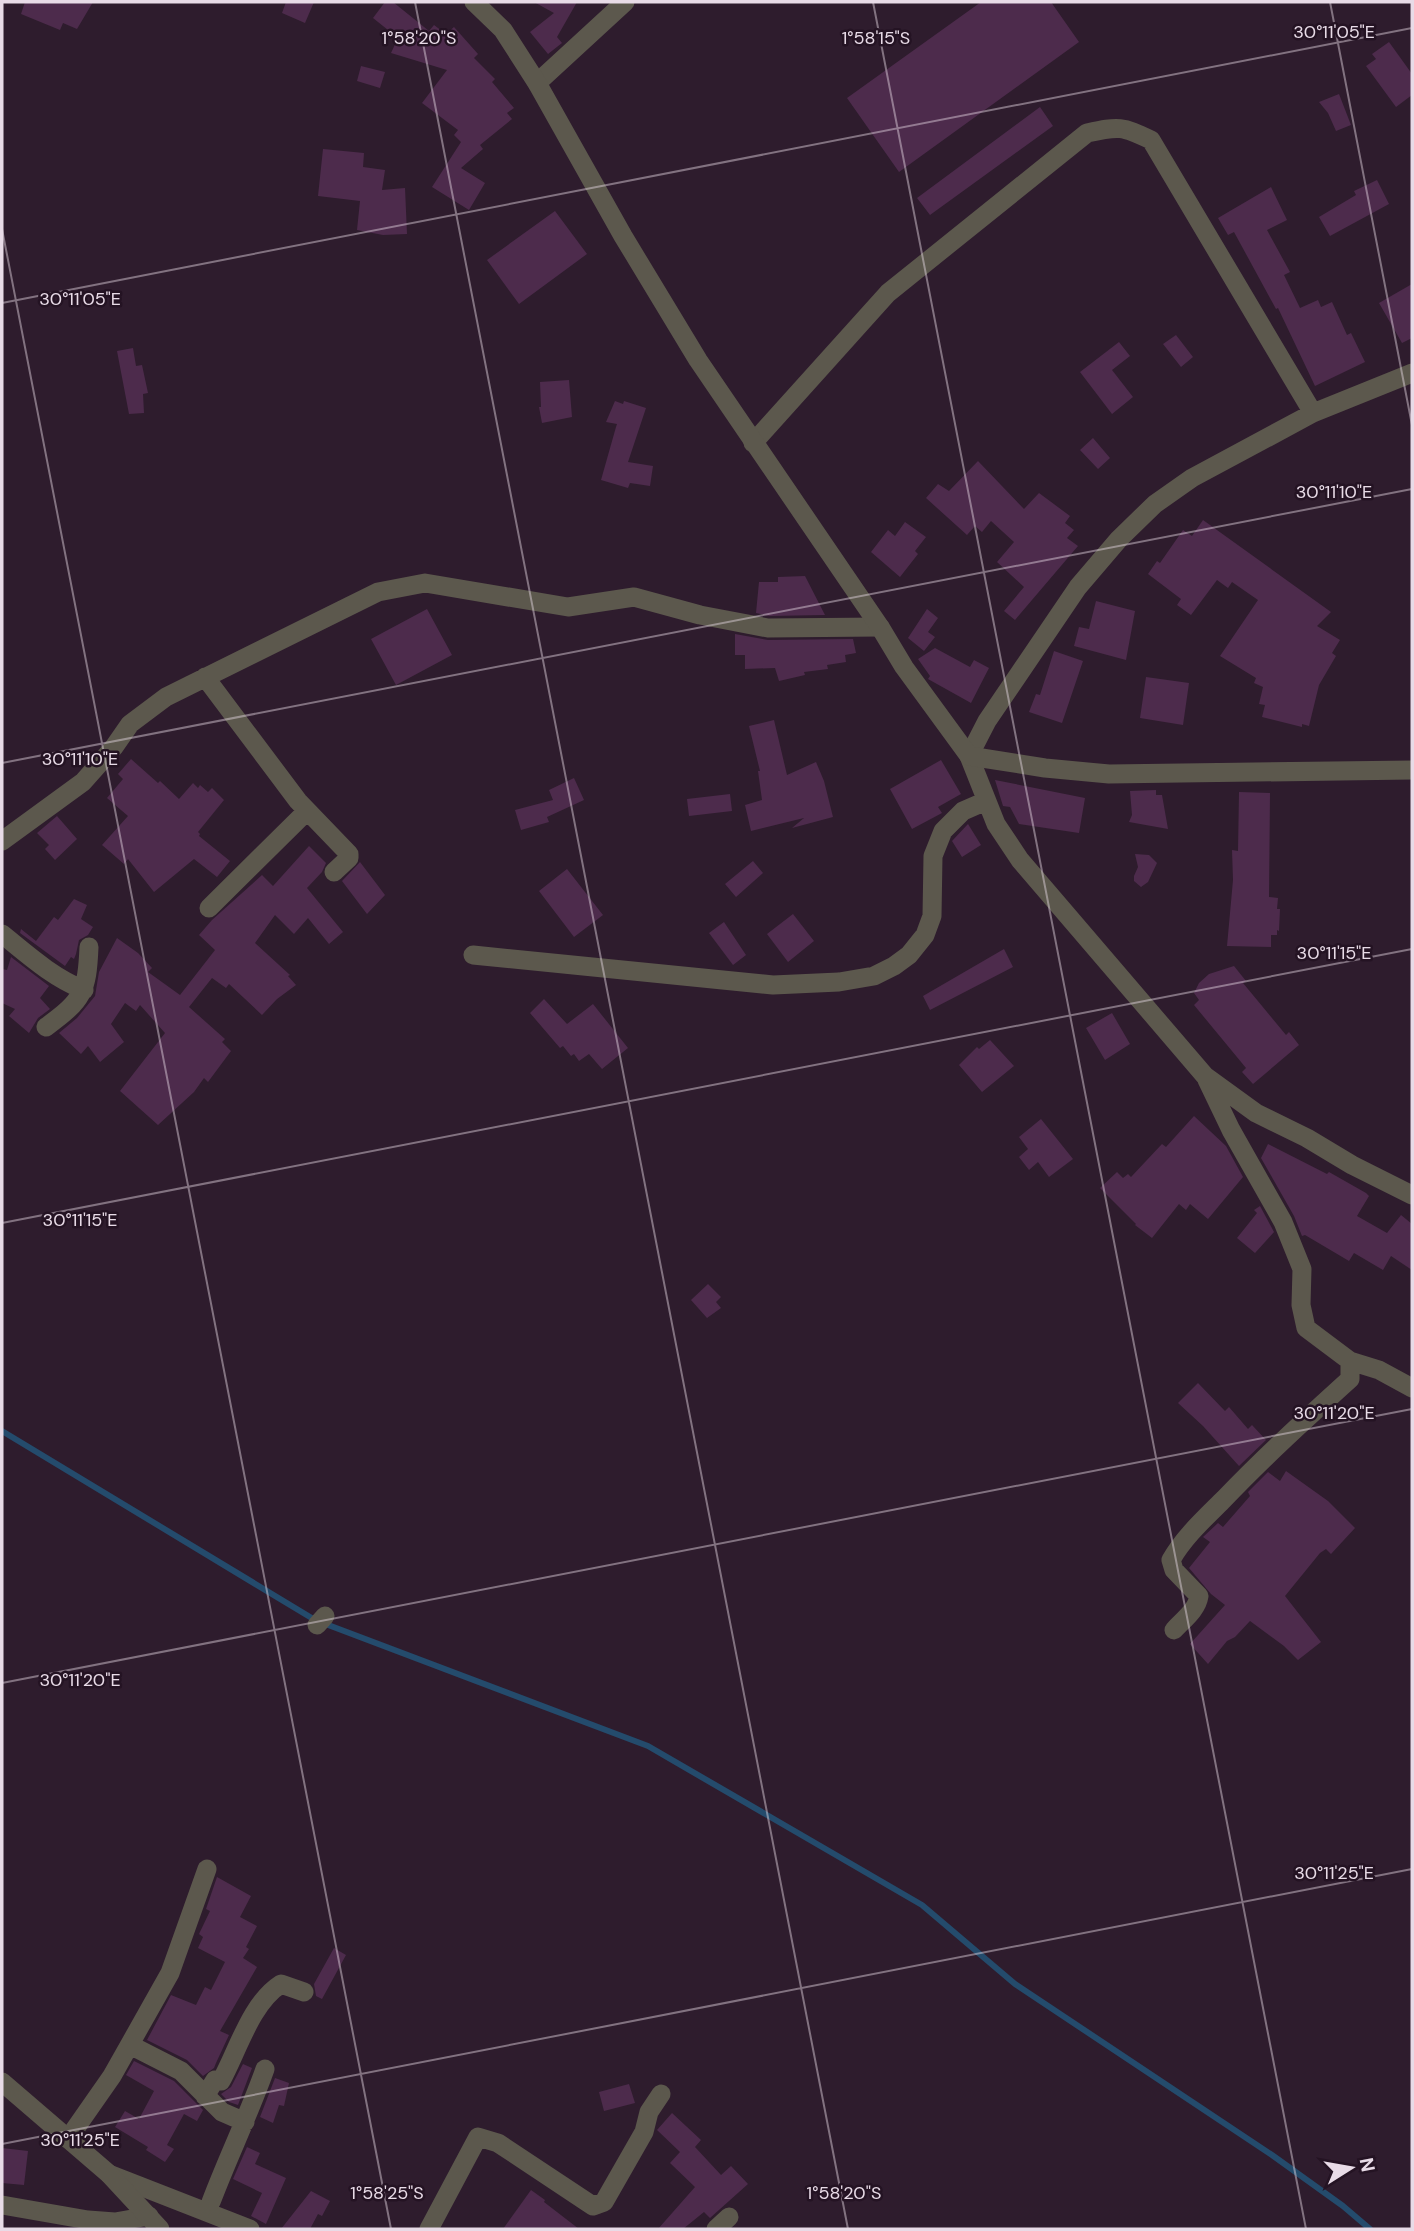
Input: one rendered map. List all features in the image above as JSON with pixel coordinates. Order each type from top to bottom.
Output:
[{"type":"street","points":[[474,2],[503,30],[537,83],[656,292],[753,443],[880,627],[904,667],[969,756],[996,824],[1020,860],[1205,1076],[1256,1113],[1412,1195]]},
{"type":"street","points":[[537,83],[625,2]]},
{"type":"street","points":[[753,443],[888,293],[1087,133],[1125,127],[1151,140],[1313,413]]},
{"type":"street","points":[[969,756],[987,721],[1078,587],[1119,539],[1155,504],[1192,478],[1313,413],[1412,373]]},
{"type":"street","points":[[2,841],[83,782],[130,724],[166,697],[378,592],[425,583],[568,607],[634,597],[700,615],[768,628],[880,627]]},
{"type":"street","points":[[205,677],[307,811],[349,854],[349,858],[334,872]]},
{"type":"street","points":[[969,756],[1045,768],[1109,774],[1412,770]]},
{"type":"street","points":[[473,955],[773,985],[839,982],[874,976],[909,955],[925,935],[932,916],[933,856],[943,831],[963,811],[986,801]]},
{"type":"street","points":[[209,908],[307,811]]},
{"type":"street","points":[[2,934],[57,977],[84,990]]},
{"type":"street","points":[[46,1027],[66,1013],[84,990],[89,947]]},
{"type":"street","points":[[1205,1076],[1231,1130],[1283,1222],[1303,1269],[1301,1305],[1306,1328],[1350,1361],[1379,1370],[1412,1388]]},
{"type":"street","points":[[1174,1630],[1194,1610],[1199,1600],[1199,1596],[1174,1570],[1171,1560],[1176,1551],[1190,1533],[1254,1468],[1350,1379],[1350,1361]]},
{"type":"street","points":[[68,2139],[130,2045],[170,1973],[207,1869]]},
{"type":"street","points":[[205,2096],[215,2080],[221,2081],[257,2007],[272,1990],[281,1984],[304,1992]]},
{"type":"street","points":[[130,2045],[181,2071],[222,2112],[245,2122]]},
{"type":"street","points":[[211,2202],[265,2069]]},
{"type":"street","points":[[2,2082],[109,2174],[155,2223]]},
{"type":"street","points":[[429,2229],[478,2137],[498,2143],[593,2206],[604,2202],[644,2132],[649,2112],[661,2094]]},
{"type":"street","points":[[109,2174],[250,2229]]},
{"type":"street","points":[[2,2205],[88,2220],[155,2223]]},
{"type":"building","points":[[25,2],[93,2],[77,29],[63,23],[60,30],[21,14]]},
{"type":"building","points":[[286,2],[314,2],[305,23],[282,13]]},
{"type":"building","points":[[385,2],[393,2],[429,31],[434,25],[446,34],[454,27],[478,54],[474,58],[495,79],[492,82],[514,108],[507,113],[512,119],[480,145],[483,149],[461,168],[485,183],[469,210],[432,187],[461,142],[454,135],[458,130],[422,103],[447,70],[391,53],[398,38],[373,18]]},
{"type":"building","points":[[534,2],[577,2],[557,37],[562,43],[548,54],[530,32],[554,13]]},
{"type":"building","points":[[981,2],[1051,2],[1079,42],[899,172],[847,98]]},
{"type":"building","points":[[1389,42],[1412,74],[1412,95],[1396,107],[1366,66],[1376,59],[1372,54]]},
{"type":"building","points":[[361,66],[385,72],[380,88],[357,81]]},
{"type":"building","points":[[1339,94],[1351,125],[1336,131],[1328,113],[1319,102]]},
{"type":"building","points":[[1040,107],[1053,126],[930,215],[917,198]]},
{"type":"building","points":[[323,149],[364,153],[363,167],[385,170],[382,190],[405,188],[407,234],[383,235],[357,230],[360,201],[318,196]]},
{"type":"building","points":[[1377,180],[1389,204],[1330,236],[1319,217],[1356,195],[1354,191]]},
{"type":"building","points":[[1271,187],[1287,220],[1267,230],[1290,272],[1284,275],[1300,308],[1318,300],[1321,307],[1332,302],[1347,335],[1351,333],[1365,362],[1315,386],[1278,308],[1276,309],[1234,232],[1228,235],[1218,218]]},
{"type":"building","points":[[555,211],[587,254],[519,304],[487,260]]},
{"type":"building","points":[[1412,284],[1412,338],[1402,343],[1379,303]]},
{"type":"building","points":[[1176,335],[1193,357],[1181,367],[1163,344]]},
{"type":"building","points":[[1119,342],[1130,356],[1112,370],[1133,397],[1112,414],[1080,372]]},
{"type":"building","points":[[133,348],[136,366],[142,365],[148,393],[143,394],[144,413],[129,414],[117,351]]},
{"type":"building","points":[[569,380],[572,417],[542,423],[539,407],[540,382]]},
{"type":"building","points":[[615,401],[646,408],[628,462],[653,466],[650,486],[630,483],[628,488],[601,480],[617,424],[606,422]]},
{"type":"building","points":[[1093,438],[1110,458],[1098,469],[1080,450]]},
{"type":"building","points":[[978,461],[1024,509],[1039,493],[1070,516],[1065,523],[1074,530],[1067,538],[1078,546],[1015,620],[1004,611],[1024,587],[997,562],[1014,542],[991,521],[982,532],[975,526],[967,535],[926,498],[938,484],[949,491]]},
{"type":"building","points":[[1203,520],[1331,612],[1317,626],[1340,640],[1332,653],[1336,656],[1319,685],[1309,726],[1302,724],[1302,727],[1262,717],[1265,705],[1259,704],[1263,687],[1254,683],[1256,678],[1220,656],[1258,600],[1232,582],[1228,588],[1217,580],[1191,615],[1177,605],[1181,599],[1148,574],[1157,561],[1160,563],[1183,530],[1192,536]]},
{"type":"building","points":[[905,522],[926,537],[915,551],[918,554],[900,577],[871,552],[888,530],[895,536]]},
{"type":"building","points":[[805,576],[825,615],[769,616],[756,613],[759,582],[778,582],[778,577]]},
{"type":"building","points":[[1096,601],[1135,611],[1126,660],[1074,646],[1079,627],[1089,629]]},
{"type":"building","points":[[427,609],[452,655],[396,685],[371,639]]},
{"type":"building","points":[[927,609],[938,618],[928,632],[935,637],[924,651],[908,638]]},
{"type":"building","points":[[735,634],[768,640],[853,639],[856,653],[845,655],[846,662],[827,665],[828,669],[804,672],[805,675],[779,681],[775,668],[745,669],[745,655],[735,655]]},
{"type":"building","points":[[935,648],[970,667],[974,660],[989,668],[971,703],[928,679],[930,676],[918,659]]},
{"type":"building","points":[[1054,651],[1083,661],[1062,723],[1029,712],[1036,694],[1040,695]]},
{"type":"building","points":[[1146,677],[1189,683],[1183,725],[1140,718]]},
{"type":"building","points":[[774,720],[787,775],[816,762],[833,817],[792,828],[804,818],[751,831],[745,805],[762,800],[760,771],[749,726]]},
{"type":"building","points":[[131,759],[179,799],[193,783],[208,792],[212,788],[224,800],[198,832],[199,836],[230,861],[217,877],[194,859],[154,892],[128,859],[124,864],[102,845],[128,816],[107,798],[123,779],[118,774]]},
{"type":"building","points":[[941,760],[961,794],[938,807],[942,813],[912,829],[890,789]]},
{"type":"building","points":[[574,778],[584,800],[547,817],[549,822],[521,830],[515,810],[553,800],[549,790]]},
{"type":"building","points":[[995,780],[1085,798],[1079,833],[1019,824],[1010,807],[1003,806]]},
{"type":"building","points":[[1156,790],[1156,795],[1162,795],[1168,829],[1129,822],[1132,815],[1130,791]]},
{"type":"building","points":[[1239,792],[1270,793],[1269,897],[1278,898],[1277,909],[1280,909],[1279,931],[1277,930],[1277,935],[1271,935],[1271,947],[1227,946],[1233,880],[1232,850],[1238,851]]},
{"type":"building","points":[[730,794],[732,811],[689,816],[687,799]]},
{"type":"building","points":[[57,816],[77,839],[55,860],[45,849],[49,845],[37,833]]},
{"type":"building","points":[[968,824],[981,845],[962,857],[952,841]]},
{"type":"building","points":[[309,846],[326,863],[322,872],[307,888],[343,932],[329,944],[308,918],[294,934],[275,915],[255,943],[290,975],[288,976],[296,985],[262,1015],[229,984],[226,988],[212,978],[189,1007],[225,1039],[222,1042],[231,1051],[208,1082],[204,1078],[194,1092],[158,1125],[120,1091],[165,1033],[140,1005],[136,1011],[125,1003],[111,1024],[124,1042],[100,1062],[88,1046],[81,1054],[59,1033],[77,1018],[95,996],[99,972],[117,938],[138,953],[152,968],[148,972],[180,995],[215,950],[199,935],[262,875],[273,886]]},
{"type":"building","points":[[1135,854],[1149,855],[1157,863],[1148,882],[1141,887],[1134,881],[1138,867]]},
{"type":"building","points":[[753,861],[763,873],[736,897],[725,884]]},
{"type":"building","points":[[360,862],[385,895],[367,914],[342,881]]},
{"type":"building","points":[[567,869],[603,915],[574,937],[539,891]]},
{"type":"building","points":[[74,899],[87,905],[81,919],[93,927],[88,935],[79,940],[74,959],[71,957],[65,966],[20,933],[21,929],[36,941],[54,917],[58,920]]},
{"type":"building","points":[[793,914],[814,941],[788,962],[767,934]]},
{"type":"building","points":[[724,922],[746,955],[733,965],[709,933]]},
{"type":"building","points":[[1004,949],[1013,967],[930,1010],[923,996]]},
{"type":"building","points":[[11,957],[49,986],[40,998],[50,1009],[38,1018],[29,1033],[9,1016],[15,1009],[2,1003],[2,969],[7,970]]},
{"type":"building","points":[[1234,966],[1246,981],[1243,983],[1286,1035],[1289,1032],[1299,1045],[1253,1084],[1242,1072],[1246,1068],[1194,1005],[1199,1000],[1194,993],[1199,983],[1209,974]]},
{"type":"building","points":[[544,999],[567,1024],[593,1004],[628,1048],[602,1069],[589,1054],[579,1061],[563,1046],[560,1048],[530,1013]]},
{"type":"building","points":[[1112,1013],[1130,1044],[1105,1060],[1086,1028]]},
{"type":"building","points":[[990,1040],[1014,1066],[982,1092],[959,1065],[977,1047],[979,1049]]},
{"type":"building","points":[[1194,1116],[1226,1146],[1243,1177],[1208,1219],[1190,1204],[1186,1210],[1179,1204],[1152,1238],[1135,1225],[1100,1188],[1117,1172],[1123,1178],[1128,1174],[1131,1177],[1162,1144],[1166,1147]]},
{"type":"building","points":[[1041,1119],[1073,1159],[1049,1177],[1038,1162],[1029,1170],[1019,1157],[1028,1149],[1019,1137]]},
{"type":"building","points":[[1268,1144],[1327,1174],[1329,1172],[1366,1193],[1369,1196],[1357,1216],[1387,1233],[1401,1215],[1412,1224],[1412,1270],[1391,1256],[1383,1270],[1354,1253],[1349,1261],[1305,1235],[1302,1236],[1294,1216],[1261,1158]]},
{"type":"building","points":[[1260,1206],[1274,1232],[1255,1253],[1237,1238],[1257,1213],[1254,1210]]},
{"type":"building","points":[[708,1284],[721,1297],[716,1302],[721,1308],[707,1318],[691,1300]]},
{"type":"building","points":[[1198,1383],[1225,1411],[1229,1407],[1248,1429],[1252,1425],[1266,1440],[1239,1466],[1178,1403]]},
{"type":"building","points":[[1286,1471],[1328,1501],[1355,1528],[1331,1554],[1326,1549],[1320,1553],[1285,1596],[1321,1642],[1298,1660],[1250,1621],[1235,1637],[1227,1641],[1208,1664],[1190,1644],[1225,1605],[1211,1594],[1189,1568],[1210,1542],[1203,1537],[1218,1523],[1223,1527],[1250,1496],[1248,1492],[1268,1472],[1280,1481]]},
{"type":"building","points":[[217,1877],[251,1896],[240,1917],[257,1926],[243,1958],[257,1967],[220,2031],[229,2035],[214,2068],[203,2076],[187,2060],[147,2040],[171,1995],[196,2005],[205,1987],[211,1990],[225,1962],[198,1948],[203,1937],[199,1934],[210,1911],[206,1909]]},
{"type":"building","points":[[334,1948],[346,1955],[322,1999],[316,1996],[314,1984]]},
{"type":"building","points":[[134,2061],[174,2081],[203,2110],[197,2121],[184,2114],[167,2145],[174,2149],[165,2162],[146,2150],[148,2147],[115,2127],[125,2111],[139,2119],[154,2091],[126,2075]]},
{"type":"building","points":[[243,2064],[252,2068],[238,2105],[229,2102],[221,2094],[231,2087]]},
{"type":"building","points":[[275,2078],[289,2083],[284,2106],[279,2105],[273,2123],[260,2117]]},
{"type":"building","points":[[629,2084],[635,2103],[604,2111],[599,2092]]},
{"type":"building","points":[[672,2113],[701,2140],[695,2147],[721,2175],[731,2166],[748,2184],[710,2218],[704,2212],[683,2229],[658,2229],[695,2187],[670,2163],[680,2152],[657,2130]]},
{"type":"building","points":[[247,2147],[260,2153],[255,2164],[286,2178],[266,2224],[251,2216],[262,2193],[233,2179]]},
{"type":"building","points":[[2,2148],[28,2151],[24,2185],[2,2183]]},
{"type":"building","points":[[531,2190],[545,2200],[544,2202],[579,2229],[503,2229]]},
{"type":"building","points":[[311,2191],[330,2201],[322,2216],[318,2214],[310,2229],[281,2229]]},
{"type":"waterway","points":[[2,1431],[315,1620],[648,1746],[922,1905],[1015,1984],[1272,2155],[1370,2229]]}]
